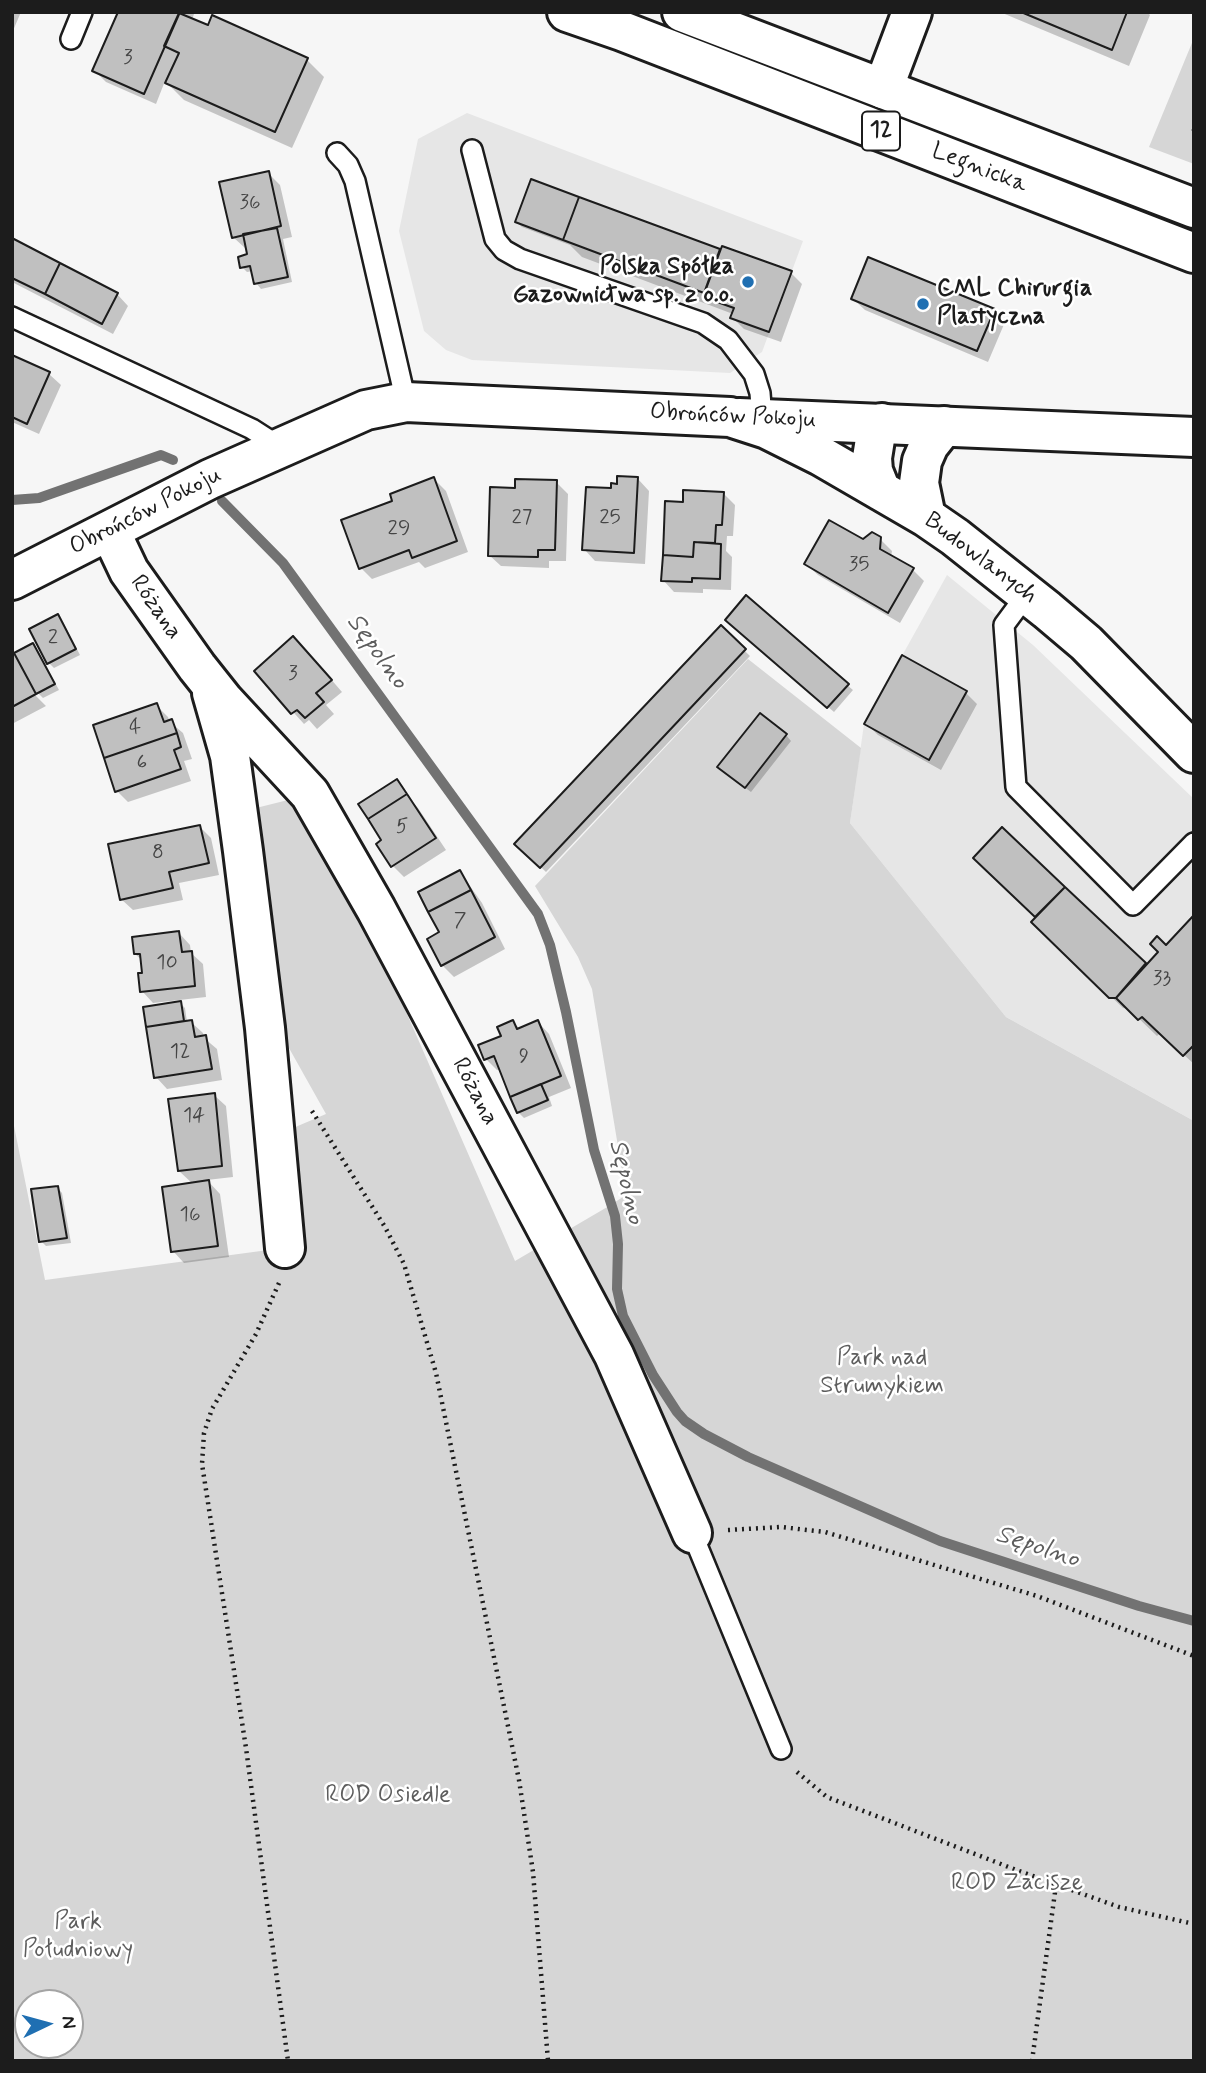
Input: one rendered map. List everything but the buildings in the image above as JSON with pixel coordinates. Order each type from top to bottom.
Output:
[{"type":"street","name":"Legnicka","points":[[567,12],[1194,253]]},
{"type":"street","name":"Legnicka","points":[[682,12],[1194,208]]},
{"type":"street","points":[[883,89],[912,12]]},
{"type":"street","name":"Obrońców Pokoju","points":[[12,580],[210,479],[280,447],[366,410],[406,402],[1194,437]]},
{"type":"street","name":"Budowlanych","points":[[746,418],[821,456],[926,517],[1086,643],[1194,752]]},
{"type":"street","points":[[881,423],[876,433],[872,458],[881,491]]},
{"type":"street","points":[[926,517],[919,483],[922,461],[929,445],[944,426]]},
{"type":"street","name":"Różana","points":[[110,531],[129,571],[208,681],[310,794],[376,909],[614,1355],[692,1533]]},
{"type":"street","name":"Różana","points":[[208,681],[230,756],[243,851],[266,1041],[285,1248]]},
{"type":"lane","points":[[71,39],[82,12]]},
{"type":"lane","points":[[472,150],[495,239],[503,250],[520,259],[704,323],[728,340],[754,374],[760,393],[746,418]]},
{"type":"lane","points":[[337,153],[348,165],[355,181],[406,402]]},
{"type":"lane","points":[[12,317],[252,429],[280,447]]},
{"type":"lane","points":[[1027,594],[1004,625],[1016,787],[1133,905],[1194,843]]},
{"type":"lane","points":[[692,1533],[780,1749]]},
{"type":"path","points":[[310,1107],[385,1227],[404,1264],[436,1373],[519,1780],[533,1872],[548,2061]]},
{"type":"path","points":[[285,1248],[283,1273],[275,1296],[212,1409],[204,1433],[202,1464],[246,1748],[288,2061]]},
{"type":"path","points":[[692,1533],[781,1527],[825,1532],[1037,1596],[1194,1656]]},
{"type":"path","points":[[780,1749],[799,1774],[827,1797],[1119,1908],[1194,1924]]},
{"type":"path","points":[[1032,2061],[1056,1885]]},
{"type":"shaded area","points":[[467,113],[803,241],[762,352],[730,373],[472,360],[446,350],[424,331],[399,231],[418,139]]},
{"type":"shaded area","points":[[947,575],[1033,645],[1194,799],[1194,1121],[1006,1017],[850,823],[864,724]]},
{"type":"green space","points":[[1194,38],[1194,164],[1149,147]]},
{"type":"green space","points":[[748,659],[861,748],[850,823],[1006,1017],[1194,1121],[1194,2061],[12,2061],[12,1116],[45,1280],[298,1246],[286,1131],[326,1114],[280,1032],[252,809],[296,798],[376,943],[515,1261],[626,1195],[592,989],[578,957],[535,886]]},
{"type":"waterway","name":"Sępolno","points":[[12,500],[39,498],[161,455],[173,460]]},
{"type":"waterway","name":"Sępolno","points":[[222,501],[283,563],[538,914],[550,945],[566,1012],[594,1150],[615,1216],[618,1244],[617,1289],[623,1316],[653,1375],[677,1412],[704,1434],[748,1457],[940,1541],[1139,1606],[1194,1621]]},
{"type":"place","name":"Polska Spółka Gazownictwa sp. z o.o.","points":[[748,282]]},
{"type":"place","name":"CML Chirurgia Plastyczna","points":[[923,304]]},
{"type":"park label","name":"Park nad Strumykiem","points":[[882,1373]]},
{"type":"park label","name":"ROD Osiedle","points":[[388,1796]]},
{"type":"park label","name":"ROD Zacisze","points":[[1017,1884]]},
{"type":"park label","name":"Park Południowy","points":[[78,1937]]}]
